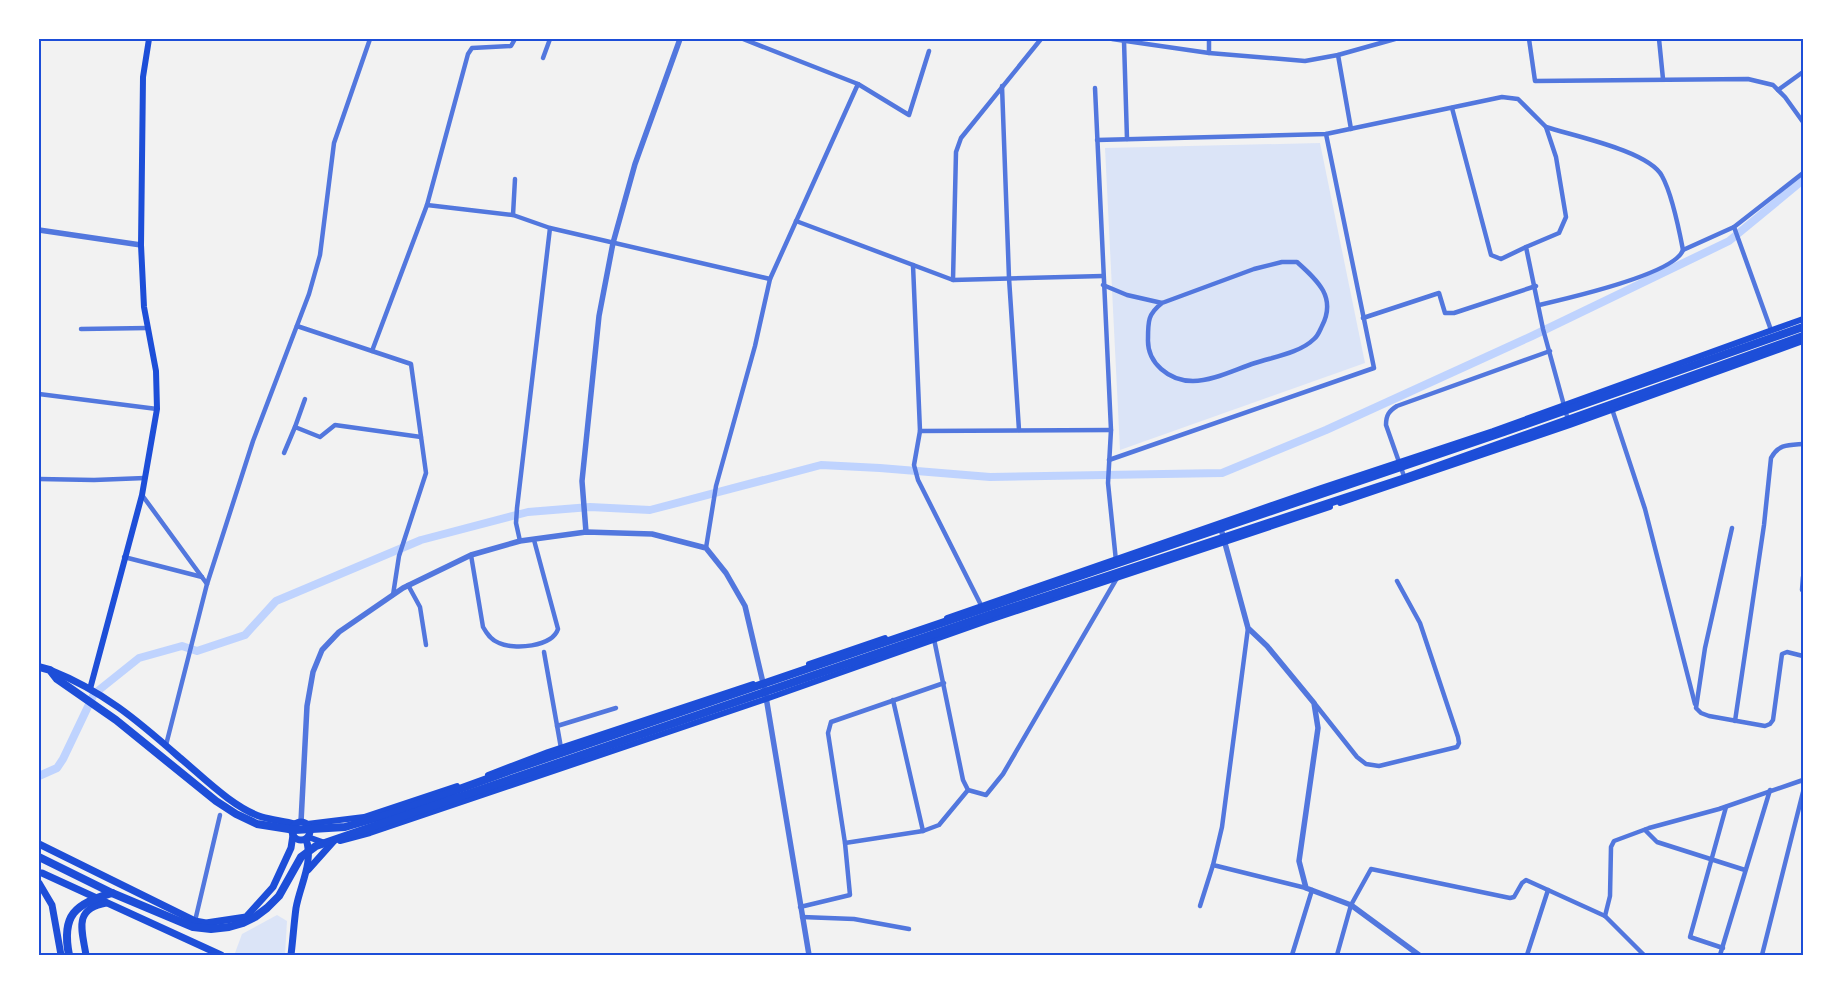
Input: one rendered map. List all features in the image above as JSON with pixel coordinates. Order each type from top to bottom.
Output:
[{"type":"highway","points":[[39,667],[50,670],[60,681],[91,702],[216,801],[257,824],[295,830],[321,830],[366,822],[862,650],[1504,432],[1803,327]]},
{"type":"highway","points":[[39,857],[112,893],[193,927],[211,929],[229,927],[255,917],[267,908],[279,896],[301,857],[316,846],[988,615],[1405,478],[1803,336]]},
{"type":"highway","points":[[69,955],[66,942],[68,922],[73,911],[94,898],[112,893]]},
{"type":"main road","points":[[92,690],[124,557],[142,495],[157,410],[156,372],[144,307],[142,245],[143,77],[149,39]]},
{"type":"main road","points":[[50,670],[104,696],[166,745],[213,786],[242,807],[260,817],[301,823],[364,817],[1564,405],[1803,319]]},
{"type":"main road","points":[[293,835],[300,840],[307,838],[325,844],[370,833],[766,699],[987,620],[1406,482],[1803,341]]},
{"type":"main road","points":[[39,844],[195,921],[206,923],[246,917],[273,887],[291,848],[292,829],[301,823]]},
{"type":"main road","points":[[291,955],[296,908],[310,848],[307,838],[310,828],[301,823]]},
{"type":"main road","points":[[305,874],[333,842]]},
{"type":"main road","points":[[39,873],[221,955]]},
{"type":"main road","points":[[39,883],[52,906],[61,955]]},
{"type":"main road","points":[[86,955],[81,928],[82,919],[94,905],[107,903]]},
{"type":"street","points":[[166,745],[190,642],[207,584],[253,441],[297,326],[320,255],[334,143],[370,39]]},
{"type":"street","points":[[372,351],[427,205],[468,54],[472,48],[511,46],[515,39]]},
{"type":"street","points":[[542,58],[550,39]]},
{"type":"street","points":[[586,532],[582,481],[599,316],[613,243],[636,164],[680,39]]},
{"type":"street","points":[[743,39],[858,84],[909,115],[929,51]]},
{"type":"street","points":[[953,280],[956,152],[961,138],[1041,39]]},
{"type":"street","points":[[1112,39],[1209,53],[1305,61],[1338,56],[1395,39]]},
{"type":"street","points":[[1209,39],[1209,53]]},
{"type":"street","points":[[1529,39],[1535,81],[1748,78],[1773,85],[1803,122]]},
{"type":"street","points":[[1659,39],[1663,79]]},
{"type":"street","points":[[1124,41],[1127,139]]},
{"type":"street","points":[[1338,56],[1351,129]]},
{"type":"street","points":[[1778,90],[1803,72]]},
{"type":"street","points":[[706,548],[713,497],[755,346],[770,279],[858,84]]},
{"type":"street","points":[[1002,86],[1009,278],[1020,430]]},
{"type":"street","points":[[934,639],[963,780],[968,790],[981,795],[990,792],[1117,578],[1108,483],[1111,430],[1095,88]]},
{"type":"street","points":[[1097,140],[1326,134],[1452,108],[1502,98],[1518,99],[1546,128],[1556,157],[1566,217],[1559,233],[1500,259],[1491,255],[1452,108]]},
{"type":"street","points":[[1539,306],[1638,278],[1674,261],[1681,256],[1682,250],[1670,201],[1662,176],[1656,168],[1634,155],[1546,128]]},
{"type":"street","points":[[1109,460],[1374,368],[1326,134]]},
{"type":"street","points":[[1682,250],[1734,229],[1803,173]]},
{"type":"street","points":[[512,215],[514,179]]},
{"type":"street","points":[[427,205],[512,215],[550,228],[770,279]]},
{"type":"street","points":[[796,221],[953,280],[1103,276]]},
{"type":"street","points":[[520,541],[516,523],[517,508],[550,228]]},
{"type":"street","points":[[1734,229],[1771,330]]},
{"type":"street","points":[[39,230],[142,245]]},
{"type":"street","points":[[1526,247],[1536,286],[1544,331],[1570,425]]},
{"type":"street","points":[[1104,285],[1127,295],[1162,303],[1254,269],[1282,262],[1297,262],[1318,282],[1326,298],[1327,316],[1315,339],[1300,348],[1214,376],[1192,381],[1171,375],[1154,363],[1148,343],[1148,324],[1151,312],[1162,303]]},
{"type":"street","points":[[914,265],[920,431],[914,466],[918,480],[981,604],[987,620]]},
{"type":"street","points":[[1363,318],[1439,293],[1445,313],[1454,313],[1536,286]]},
{"type":"street","points":[[297,326],[411,364],[426,473],[399,556],[393,595]]},
{"type":"street","points":[[81,329],[148,328]]},
{"type":"street","points":[[1406,482],[1386,425],[1386,417],[1397,406],[1550,351]]},
{"type":"street","points":[[39,394],[157,410]]},
{"type":"street","points":[[284,453],[305,399]]},
{"type":"street","points":[[1612,409],[1645,510],[1696,708],[1701,713],[1709,716],[1765,726],[1770,724],[1773,720],[1782,654],[1787,652],[1803,656]]},
{"type":"street","points":[[295,427],[320,437],[335,424],[421,437]]},
{"type":"street","points":[[920,431],[1111,430]]},
{"type":"street","points":[[1735,721],[1764,525],[1770,458],[1774,451],[1782,446],[1803,444]]},
{"type":"street","points":[[39,479],[94,480],[145,478]]},
{"type":"street","points":[[142,495],[207,584]]},
{"type":"street","points":[[1200,906],[1213,865],[1222,827],[1248,628],[1219,523]]},
{"type":"street","points":[[1696,708],[1705,648],[1732,528]]},
{"type":"street","points":[[301,823],[307,706],[313,672],[322,650],[339,632],[393,595],[408,585],[471,555],[520,541],[586,532],[652,534],[706,548],[726,573],[745,606],[763,680],[809,955]]},
{"type":"street","points":[[471,555],[483,627],[489,637],[498,643],[515,648],[528,646],[552,639],[558,629],[534,540]]},
{"type":"street","points":[[124,557],[202,577]]},
{"type":"street","points":[[1802,590],[1803,577]]},
{"type":"street","points":[[1248,628],[1267,646],[1357,757],[1366,764],[1378,766],[1457,747],[1459,744],[1458,737],[1420,623],[1397,581]]},
{"type":"street","points":[[408,585],[420,607],[426,646]]},
{"type":"street","points":[[544,652],[562,748]]},
{"type":"street","points":[[800,907],[850,895],[845,843],[828,727],[834,719],[944,683]]},
{"type":"street","points":[[893,700],[923,831]]},
{"type":"street","points":[[1306,888],[1299,861],[1318,728],[1314,703]]},
{"type":"street","points":[[557,726],[616,708]]},
{"type":"street","points":[[1606,916],[1610,896],[1611,847],[1620,838],[1726,807],[1803,780]]},
{"type":"street","points":[[845,843],[923,831],[944,821],[968,790]]},
{"type":"street","points":[[1720,955],[1770,790]]},
{"type":"street","points":[[1762,955],[1803,792]]},
{"type":"street","points":[[1723,948],[1690,937],[1726,807]]},
{"type":"street","points":[[195,921],[220,815]]},
{"type":"street","points":[[1645,830],[1657,842],[1745,870]]},
{"type":"street","points":[[1213,865],[1306,888],[1351,905],[1420,955]]},
{"type":"street","points":[[1338,955],[1351,905],[1369,871],[1374,868],[1510,898],[1516,895],[1522,883],[1526,880],[1606,916],[1644,955]]},
{"type":"street","points":[[1292,955],[1312,890]]},
{"type":"street","points":[[1527,955],[1548,890]]},
{"type":"street","points":[[802,917],[854,919],[909,929]]},
{"type":"shaded area","points":[[1320,143],[1365,363],[1120,450],[1105,148]]},
{"type":"shaded area","points":[[277,915],[287,921],[285,955],[239,955],[235,953],[242,934]]},
{"type":"waterway","points":[[39,776],[57,768],[94,694],[139,658],[182,646],[197,651],[245,635],[276,601],[421,540],[528,512],[590,507],[650,510],[821,465],[990,477],[1222,473],[1326,430],[1532,336],[1729,241],[1803,180]]}]
